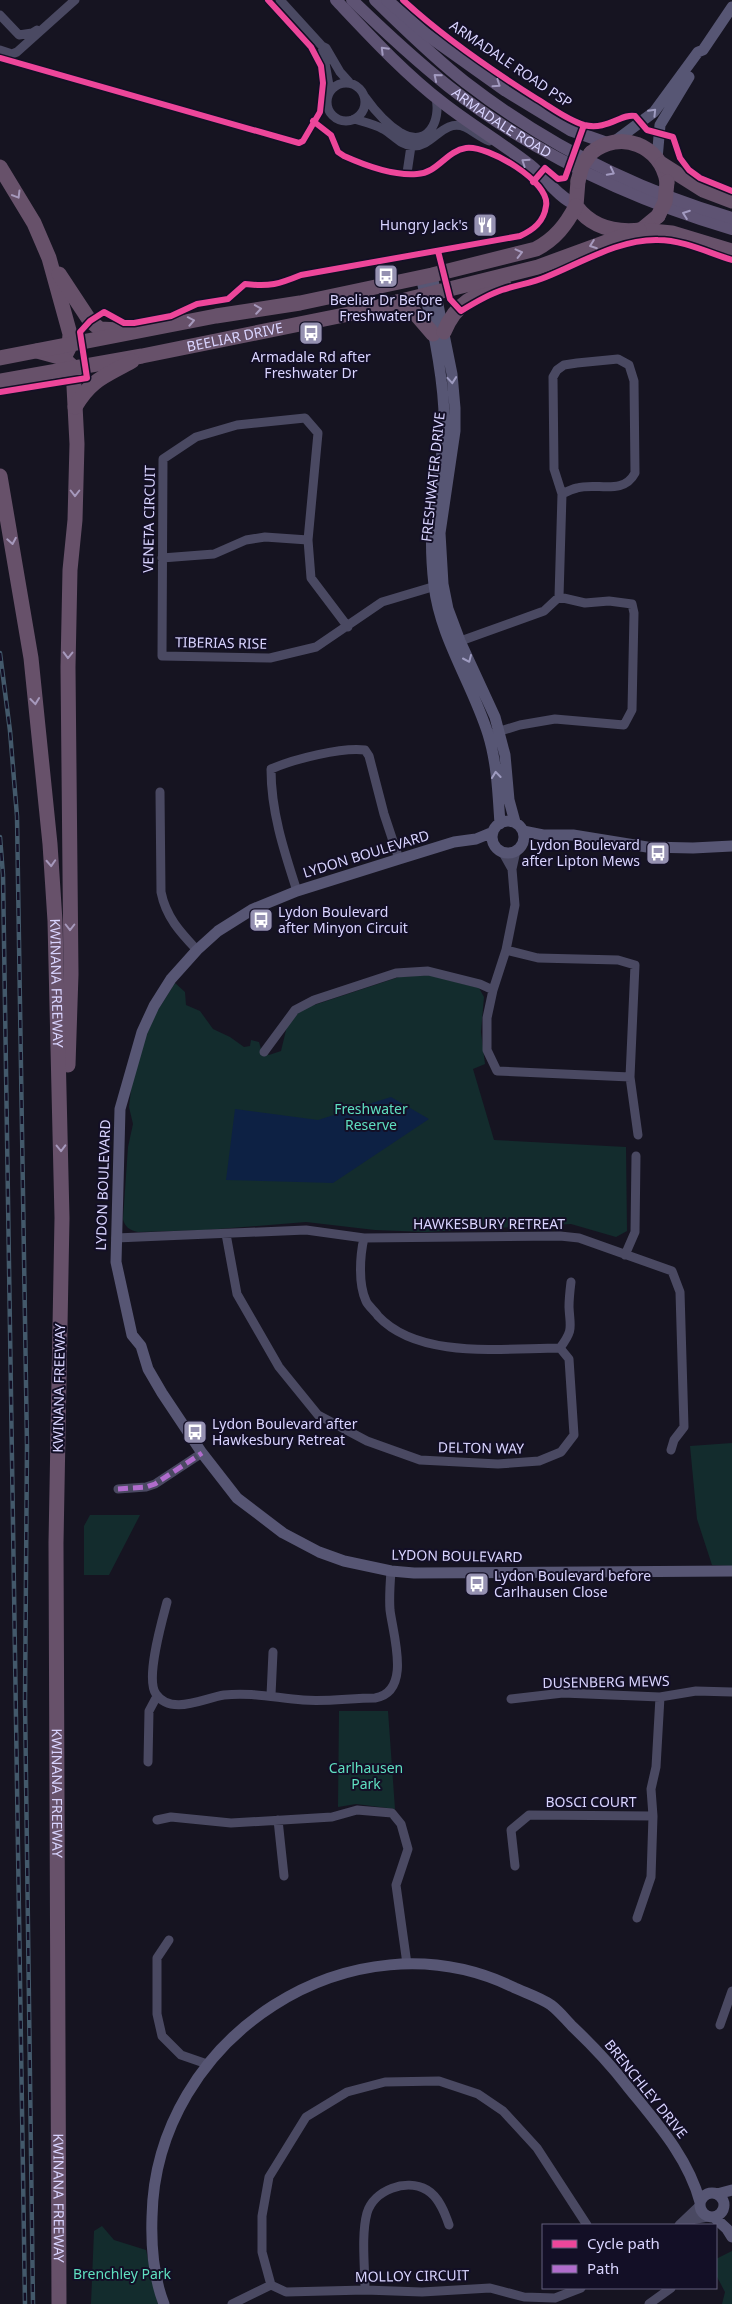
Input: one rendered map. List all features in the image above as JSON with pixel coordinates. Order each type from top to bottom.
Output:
[{"type":"highway","points":[[732,201],[703,190],[636,144],[611,142],[591,154],[582,166],[575,205],[591,222],[604,229],[672,233],[732,251]]},
{"type":"highway","points":[[640,230],[658,216],[665,202],[667,182],[660,161]]},
{"type":"highway","points":[[0,167],[34,223],[49,258],[68,328],[68,357],[75,407],[77,444],[75,520],[70,570],[68,668],[71,974],[67,1090],[60,1118]]},
{"type":"highway","name":"BEELIAR DRIVE","points":[[0,381],[37,373],[68,357],[139,331],[216,316],[300,303],[427,276],[536,249],[549,242],[563,228],[575,205]]},
{"type":"highway","name":"BEELIAR DRIVE","points":[[68,357],[142,356],[350,314],[538,266],[640,230]]},
{"type":"highway","points":[[49,258],[90,322],[100,329],[139,331]]},
{"type":"highway","points":[[397,302],[414,312],[438,333],[449,318],[465,302],[476,295],[525,277],[538,266]]},
{"type":"highway","points":[[0,358],[37,351],[68,357]]},
{"type":"highway","points":[[75,407],[86,389],[92,384],[142,356]]},
{"type":"highway","name":"KWINANA FREEWAY","points":[[0,476],[31,658],[49,834],[55,921],[62,1218],[56,1543],[59,2304]]},
{"type":"main road","points":[[336,0],[392,58],[436,98],[502,147],[528,163],[547,179],[566,200],[575,205]]},
{"type":"main road","name":"ARMADALE ROAD","points":[[352,0],[398,44],[449,87],[518,133],[614,186],[656,204],[732,229]]},
{"type":"main road","name":"ARMADALE ROAD","points":[[375,0],[416,40],[464,81],[516,119],[554,142],[622,177],[732,218]]},
{"type":"main road","points":[[387,0],[426,34],[514,96],[570,130],[611,142]]},
{"type":"street","points":[[0,15],[18,34],[32,33],[70,0]]},
{"type":"street","points":[[0,50],[5,53],[18,52],[75,0]]},
{"type":"street","points":[[280,0],[322,46],[326,48],[340,72],[349,82],[358,86],[387,122],[402,133],[412,136],[425,134],[434,126],[438,116],[436,98]]},
{"type":"street","points":[[611,142],[654,112],[698,52],[703,50],[732,7]]},
{"type":"street","points":[[322,46],[330,91],[327,102],[332,114],[342,120],[354,119],[385,130],[403,144],[411,146],[423,144],[443,129],[459,126],[502,147]]},
{"type":"street","points":[[660,161],[660,125],[704,56],[703,50]]},
{"type":"street","points":[[330,91],[340,84],[349,82]]},
{"type":"street","points":[[354,119],[364,110],[365,97]]},
{"type":"street","points":[[407,173],[411,146]]},
{"type":"street","name":"FRESHWATER DRIVE","points":[[427,276],[438,333],[452,374],[455,431],[440,533],[438,585],[440,616],[455,643],[493,733],[505,755],[509,800],[519,837]]},
{"type":"street","points":[[455,643],[544,611],[559,596],[562,494],[554,469],[553,377],[557,370],[564,365],[604,360],[624,361],[629,364],[634,381],[635,473],[625,486],[576,488],[562,494]]},
{"type":"street","name":"VENETA CIRCUIT","points":[[162,656],[163,458],[196,437],[237,425],[278,419],[305,418],[318,433],[308,540],[312,578],[348,627]]},
{"type":"street","points":[[162,558],[214,554],[246,540],[265,537],[308,540]]},
{"type":"street","name":"TIBERIAS RISE","points":[[162,656],[270,658],[316,648],[382,602],[438,585]]},
{"type":"street","points":[[493,733],[555,719],[624,725],[632,710],[634,613],[632,604],[609,601],[586,603],[559,596]]},
{"type":"street","name":"FRESHWATER DRIVE","points":[[493,733],[496,828]]},
{"type":"street","points":[[297,891],[278,830],[271,789],[271,769],[286,762],[347,750],[365,750],[369,756],[384,814],[399,858]]},
{"type":"street","points":[[160,792],[161,892],[164,907],[171,921],[197,950]]},
{"type":"street","points":[[512,869],[492,840],[496,828],[507,821],[519,837],[512,869],[515,906],[506,950],[492,990],[487,1018],[487,1050],[497,1071],[630,1077]]},
{"type":"street","name":"LYDON BOULEVARD","points":[[496,828],[476,839],[454,842],[399,858],[297,891],[253,909],[218,932],[197,950],[171,979],[154,1006],[142,1032],[128,1075],[120,1109],[116,1262],[132,1335],[141,1346],[148,1368],[162,1393],[202,1453],[237,1498],[282,1534],[319,1552],[344,1561],[390,1571],[424,1573],[732,1571]]},
{"type":"street","points":[[519,837],[573,835],[647,847],[693,848],[732,846]]},
{"type":"street","points":[[499,849],[510,853],[519,837]]},
{"type":"street","name":"LYDON BOULEVARD","points":[[476,839],[499,849]]},
{"type":"street","points":[[506,950],[538,958],[618,960],[635,965],[630,1077],[638,1135]]},
{"type":"street","points":[[264,1052],[295,1010],[314,1000],[396,973],[428,970],[480,984],[492,990]]},
{"type":"street","points":[[625,1254],[635,1232],[636,1156]]},
{"type":"street","name":"HAWKESBURY RETREAT","points":[[116,1238],[306,1230],[364,1238],[560,1236],[579,1238],[672,1271],[680,1292],[684,1427],[674,1440],[671,1450]]},
{"type":"street","name":"DELTON WAY","points":[[226,1234],[237,1294],[279,1367],[318,1415],[367,1441],[420,1460],[539,1462],[562,1452],[574,1434],[569,1359],[560,1348]]},
{"type":"street","points":[[364,1238],[359,1263],[366,1302],[388,1326],[422,1342],[452,1348],[560,1348],[569,1336],[572,1322],[569,1307],[571,1282]]},
{"type":"street","points":[[118,1488],[146,1488],[202,1453]]},
{"type":"street","points":[[168,1602],[152,1670],[153,1688],[157,1696],[174,1705],[224,1695],[270,1695],[319,1700],[384,1697],[391,1692],[396,1683],[397,1664],[390,1610],[390,1571]]},
{"type":"street","points":[[270,1695],[273,1652]]},
{"type":"street","name":"DUSENBERG MEWS","points":[[511,1699],[563,1694],[660,1697],[696,1691],[732,1692]]},
{"type":"street","points":[[148,1762],[149,1711],[157,1696]]},
{"type":"street","points":[[637,1918],[651,1877],[653,1816],[651,1789],[656,1766],[660,1697]]},
{"type":"street","points":[[157,1820],[171,1817],[231,1823],[332,1817],[357,1810],[379,1810],[396,1815],[401,1824],[408,1849],[396,1885],[407,1964]]},
{"type":"street","name":"BOSCI COURT","points":[[515,1866],[511,1830],[529,1815],[653,1816]]},
{"type":"street","points":[[278,1820],[284,1876]]},
{"type":"street","points":[[169,1940],[157,1958],[157,2014],[162,2036],[181,2055],[207,2064]]},
{"type":"street","name":"BRENCHLEY DRIVE","points":[[164,2304],[154,2264],[151,2238],[156,2172],[166,2138],[182,2101],[215,2054],[253,2017],[299,1990],[335,1976],[364,1969],[407,1964],[469,1971],[498,1979],[551,2005],[608,2061],[674,2146],[695,2181],[700,2203]]},
{"type":"street","points":[[720,2026],[732,1991]]},
{"type":"street","points":[[232,2304],[271,2285],[262,2252],[262,2216],[268,2177],[306,2116],[346,2092],[385,2082],[439,2081],[478,2094],[503,2111],[537,2148],[586,2224]]},
{"type":"street","name":"BRENCHLEY DRIVE","points":[[695,2181],[714,2193]]},
{"type":"street","points":[[365,2290],[367,2212],[376,2200],[392,2186],[408,2185],[427,2190],[442,2205],[450,2225]]},
{"type":"street","points":[[682,2223],[704,2196],[732,2190]]},
{"type":"street","points":[[714,2193],[723,2198],[730,2233]]},
{"type":"street","points":[[682,2223],[720,2215],[732,2194]]},
{"type":"street","points":[[700,2203],[702,2212],[730,2233]]},
{"type":"street","name":"MOLLOY CIRCUIT","points":[[271,2285],[286,2292],[365,2290],[422,2292],[490,2288],[524,2297],[555,2298],[578,2289]]},
{"type":"street","points":[[649,2304],[667,2289]]},
{"type":"green space","name":"Freshwater Reserve","points":[[429,975],[479,988],[484,997],[481,1032],[485,1064],[473,1069],[494,1140],[626,1147],[627,1231],[616,1237],[571,1224],[426,1232],[375,1230],[306,1222],[206,1230],[138,1232],[126,1226],[123,1219],[128,1147],[133,1124],[129,1107],[132,1081],[142,1045],[156,1013],[175,983],[185,992],[186,1005],[200,1011],[213,1029],[230,1037],[244,1047],[250,1046],[251,1040],[259,1042],[261,1049],[269,1055],[281,1051],[287,1026],[298,1013],[308,1007],[399,977]]},
{"type":"green space","points":[[732,1443],[732,1566],[712,1565],[697,1519],[690,1446]]},
{"type":"green space","points":[[90,1515],[140,1515],[109,1575],[84,1575],[84,1526]]},
{"type":"green space","name":"Carlhausen Park","points":[[339,1711],[388,1711],[395,1809],[356,1804],[338,1807]]},
{"type":"green space","name":"Brenchley Park","points":[[102,2226],[114,2240],[146,2250],[158,2304],[91,2304],[94,2231]]},
{"type":"green space","points":[[732,2251],[732,2304],[722,2304],[725,2292],[717,2277],[717,2258]]},
{"type":"water","points":[[391,1097],[429,1119],[333,1183],[226,1180],[235,1109],[318,1120]]},
{"type":"railway","points":[[0,653],[10,731],[17,816],[27,1446],[25,1701],[33,2304]]},
{"type":"railway","points":[[0,837],[3,875],[25,2304]]},
{"type":"marked path","points":[[118,1489],[146,1487],[155,1484],[202,1453]]},
{"type":"cycle path","points":[[0,58],[299,143],[303,141],[320,112],[323,83],[321,66],[311,47],[268,0]]},
{"type":"cycle path","name":"ARMADALE ROAD PSP","points":[[403,0],[434,27],[468,52],[566,117],[584,125],[600,126],[625,117],[635,116],[647,130],[673,137],[680,158],[689,170],[700,178],[732,191]]},
{"type":"cycle path","points":[[0,392],[87,378],[80,332],[90,321],[104,312],[124,323],[171,316],[197,304],[228,299],[245,284],[274,284],[301,275],[520,236],[533,228],[543,217],[546,206],[545,196],[539,186],[516,167],[488,152],[466,148],[453,153],[431,170],[424,173],[389,172],[344,156],[338,152],[331,135],[313,121]]},
{"type":"cycle path","points":[[533,182],[545,168],[558,179],[565,178],[584,125]]},
{"type":"cycle path","points":[[438,251],[450,299],[461,311],[496,292],[541,279],[600,253],[629,243],[658,240],[677,242],[732,260]]},
{"type":"place","name":"Hungry Jack's","points":[[485,225]]},
{"type":"place","name":"Beeliar Dr Before Freshwater Dr","points":[[386,276]]},
{"type":"place","name":"Armadale Rd after Freshwater Dr","points":[[311,333]]},
{"type":"place","name":"Lydon Boulevard after Lipton Mews","points":[[658,853]]},
{"type":"place","name":"Lydon Boulevard after Minyon Circuit","points":[[261,920]]},
{"type":"place","name":"Lydon Boulevard after Hawkesbury Retreat","points":[[195,1432]]},
{"type":"place","name":"Lydon Boulevard before Carlhausen Close","points":[[477,1584]]}]
